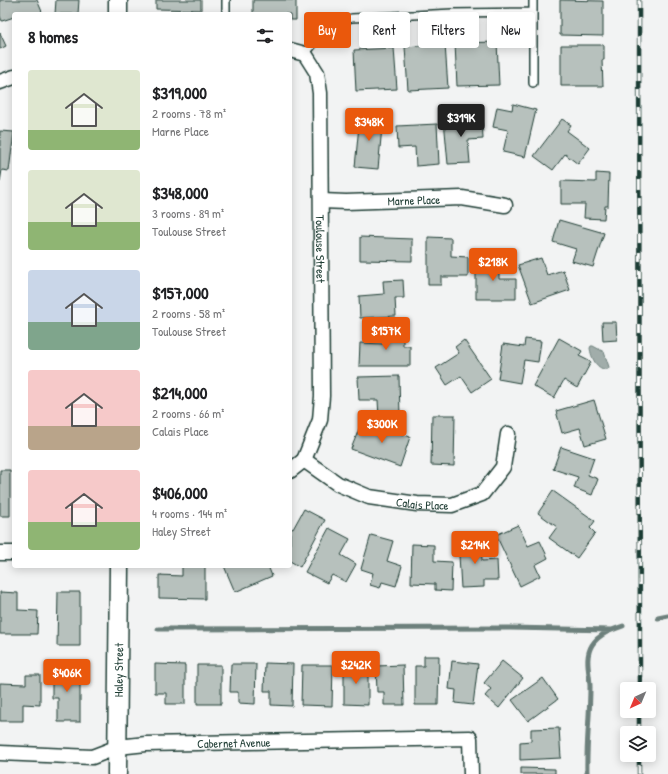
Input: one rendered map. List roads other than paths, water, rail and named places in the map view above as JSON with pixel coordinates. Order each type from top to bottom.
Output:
[{"type":"street","points":[[118,0],[118,12]]},
{"type":"street","points":[[292,51],[305,54]]},
{"type":"street","name":"Toulouse Street","points":[[304,460],[320,420],[322,396],[322,201],[320,93],[317,73],[305,54]]},
{"type":"street","points":[[0,82],[12,77]]},
{"type":"street","name":"Marne Place","points":[[322,201],[346,202],[462,198],[505,205]]},
{"type":"street","name":"Calais Place","points":[[304,460],[338,484],[369,498],[417,504],[452,505],[482,494],[503,467],[508,434]]},
{"type":"street","points":[[292,469],[304,460]]},
{"type":"street","points":[[0,552],[12,553]]},
{"type":"street","name":"Haley Street","points":[[117,774],[119,568]]},
{"type":"street","name":"Cabernet Avenue","points":[[0,753],[92,757],[118,747],[146,744],[470,738],[471,774]]},
{"type":"lane","points":[[226,0],[226,12]]},
{"type":"lane","points":[[533,0],[533,12]]},
{"type":"lane","points":[[305,54],[324,32],[337,22],[352,18],[487,13]]},
{"type":"lane","points":[[533,48],[533,83]]},
{"type":"waterway","points":[[658,618],[668,616]]},
{"type":"waterway","points":[[587,774],[590,687],[588,655],[592,645],[598,638],[623,626]]},
{"type":"waterway","points":[[158,629],[510,628],[611,630]]},
{"type":"railway","points":[[639,0],[640,682]]},
{"type":"railway","points":[[639,718],[639,726]]},
{"type":"railway","points":[[639,762],[639,774]]}]
